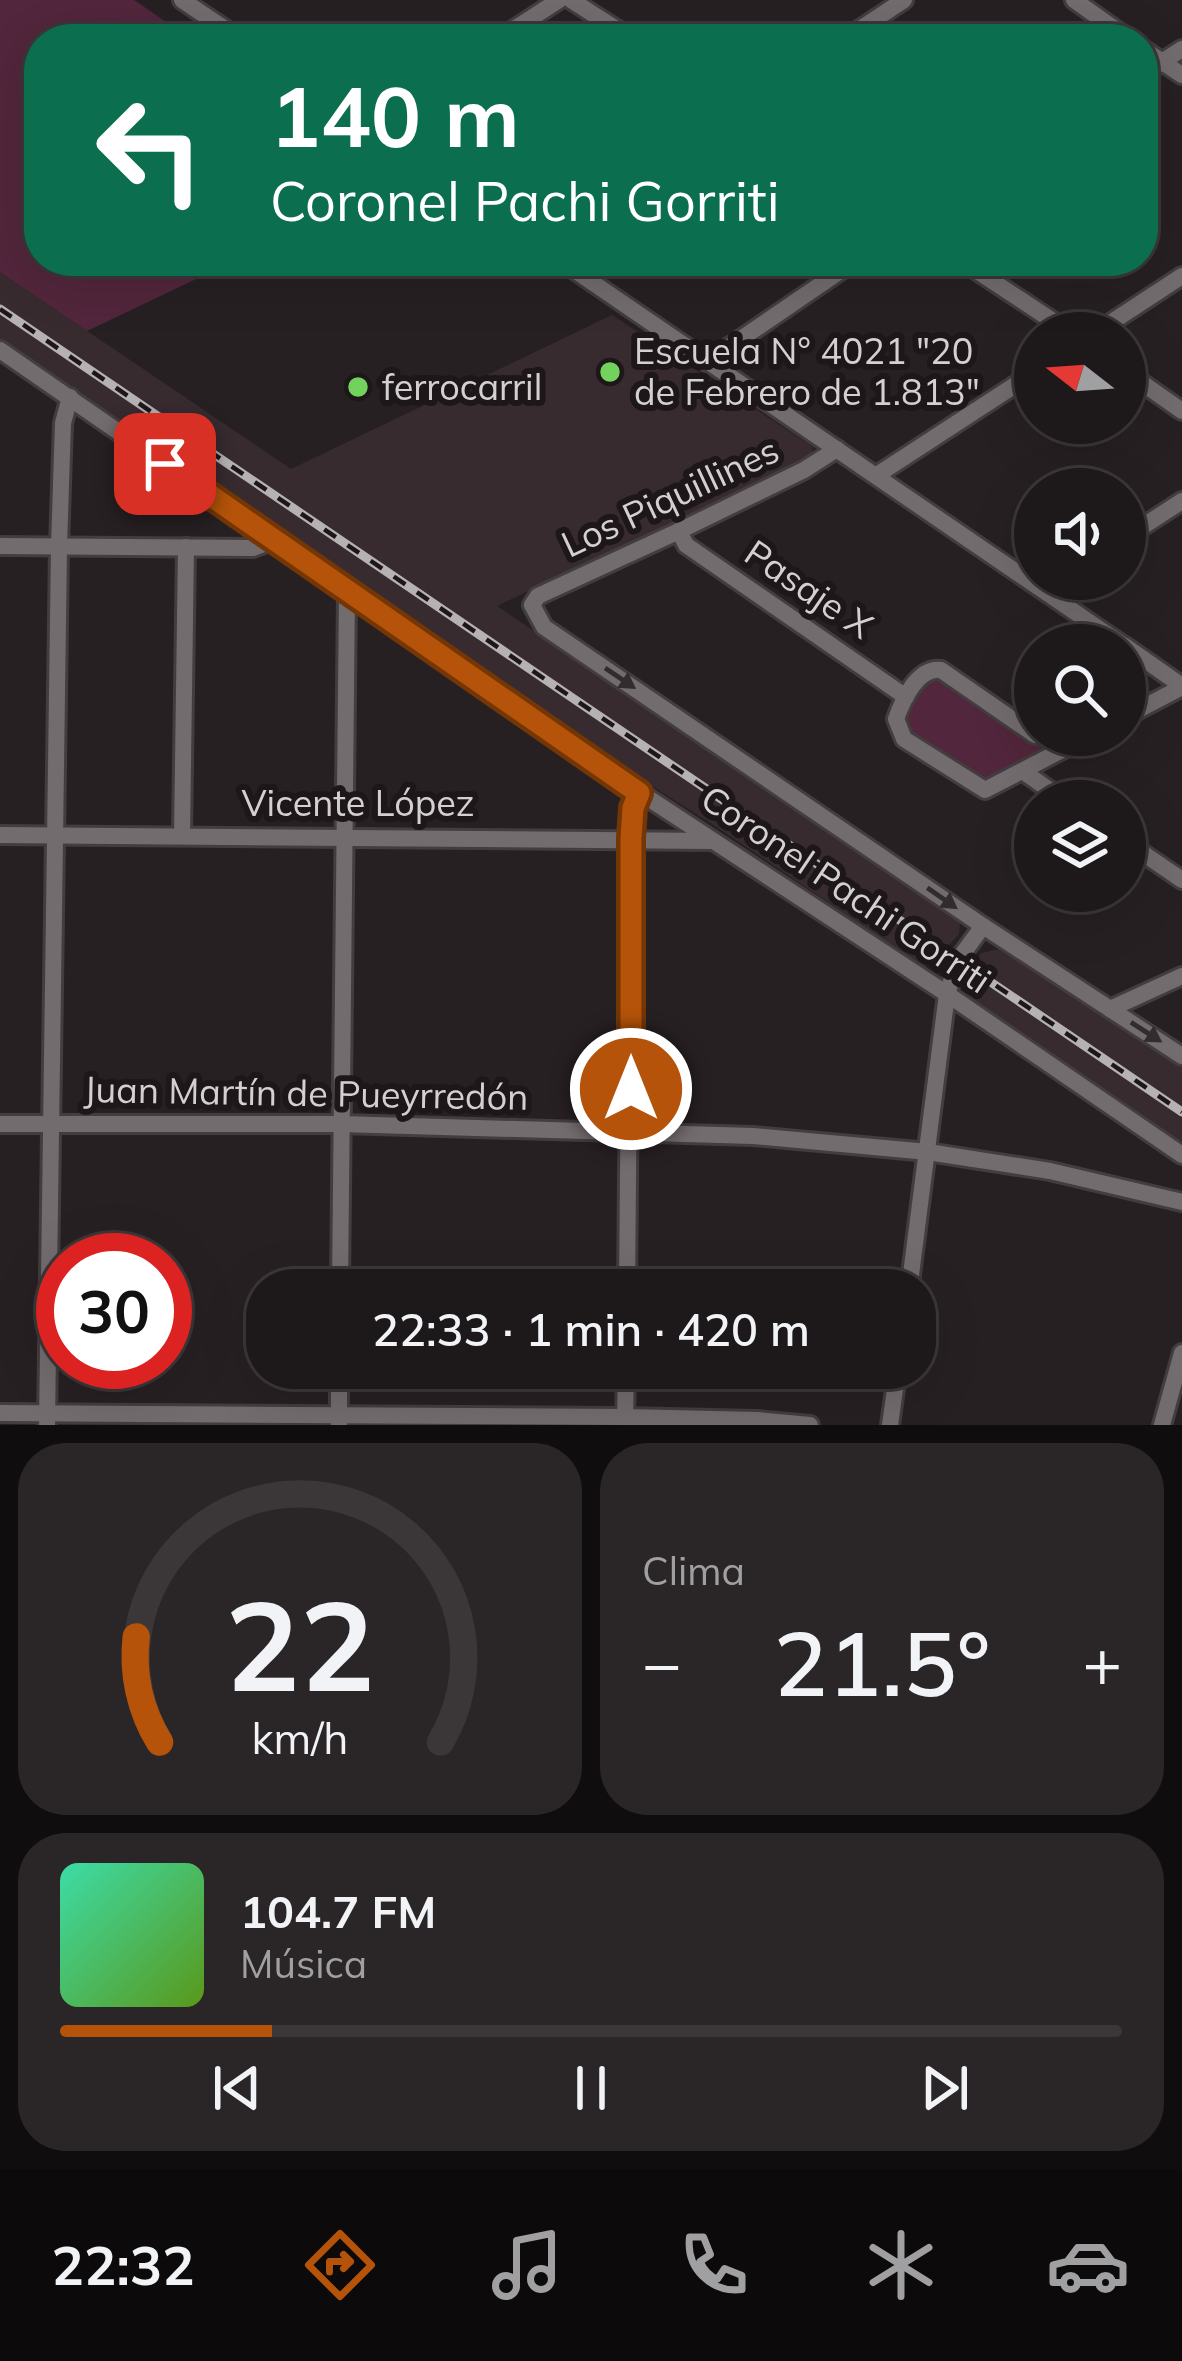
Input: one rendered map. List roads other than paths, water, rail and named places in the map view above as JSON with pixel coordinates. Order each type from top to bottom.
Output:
[{"type":"street","points":[[182,0],[219,24]]},
{"type":"street","points":[[200,11],[216,0]]},
{"type":"street","points":[[522,24],[559,0]]},
{"type":"street","points":[[572,0],[609,24]]},
{"type":"street","points":[[868,24],[904,0]]},
{"type":"street","points":[[1074,0],[1108,24]]},
{"type":"street","points":[[1158,65],[1182,49]]},
{"type":"street","points":[[1158,59],[1182,75]]},
{"type":"street","points":[[583,276],[1014,571]]},
{"type":"street","points":[[707,362],[834,276]]},
{"type":"street","points":[[985,276],[1039,312]]},
{"type":"street","points":[[1127,312],[1182,276]]},
{"type":"street","name":"Coronel Pachi Gorriti","points":[[0,350],[639,793],[947,994],[1182,1155]]},
{"type":"street","points":[[877,475],[1014,386]]},
{"type":"street","points":[[1146,386],[1182,412]]},
{"type":"street","points":[[47,1419],[59,547],[63,424],[70,397]]},
{"type":"street","name":"Los Piquillines","points":[[532,605],[538,596],[679,531],[837,449]]},
{"type":"street","points":[[1146,524],[1182,501]]},
{"type":"street","name":"Pasaje X","points":[[679,531],[686,545],[906,697]]},
{"type":"street","points":[[0,546],[253,548],[274,540]]},
{"type":"street","points":[[182,835],[186,548]]},
{"type":"street","points":[[340,1269],[347,592]]},
{"type":"street","points":[[1056,600],[1092,624]]},
{"type":"street","name":"Coronel Pachi Gorriti","points":[[532,605],[544,627],[1182,1056]]},
{"type":"street","points":[[1146,661],[1182,686],[1146,706]]},
{"type":"street","points":[[1014,720],[941,670],[926,670],[896,719],[899,733],[977,788],[995,787],[1053,756]]},
{"type":"street","points":[[1024,772],[1036,780]]},
{"type":"street","points":[[628,1269],[631,838],[639,793]]},
{"type":"street","name":"Vicente López","points":[[0,835],[715,841]]},
{"type":"street","points":[[1146,855],[1182,880]]},
{"type":"street","points":[[912,1269],[947,994],[958,960],[983,926]]},
{"type":"street","points":[[1109,1009],[1182,976]]},
{"type":"street","name":"Juan Martín de Pueyrredón","points":[[0,1124],[341,1124],[753,1136],[928,1151],[1075,1176],[1182,1202]]},
{"type":"street","points":[[1162,1425],[1182,1353]]},
{"type":"street","points":[[625,1421],[626,1389]]},
{"type":"street","points":[[890,1425],[895,1389]]},
{"type":"street","points":[[0,1413],[47,1419],[810,1425]]},
{"type":"railway","points":[[0,309],[1182,1112]]},
{"type":"place","name":"Escuela N° 4021 \"20 de Febrero de 1.813\"","points":[[610,372]]},
{"type":"place","name":"ferrocarril","points":[[358,387]]}]
